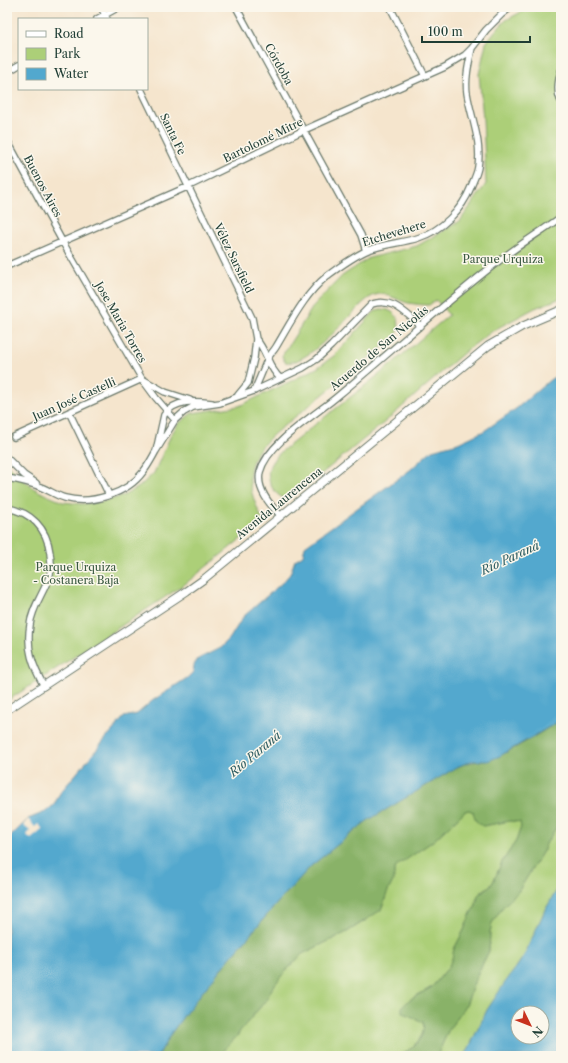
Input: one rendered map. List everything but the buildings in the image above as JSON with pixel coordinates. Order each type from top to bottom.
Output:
[{"type":"street","points":[[101,7],[106,16],[119,7]]},
{"type":"street","name":"Córdoba","points":[[236,7],[361,235],[366,251]]},
{"type":"street","points":[[390,7],[426,76]]},
{"type":"street","name":"Bartolomé Mitre","points":[[7,266],[187,187],[304,130],[445,67],[472,48],[486,30],[511,7]]},
{"type":"street","name":"Etchevehere","points":[[254,390],[268,358],[298,310],[309,295],[326,277],[366,251],[430,234],[441,226],[463,202],[478,168],[479,152],[467,92],[467,78],[472,48]]},
{"type":"street","points":[[7,72],[18,66]]},
{"type":"street","points":[[561,71],[558,86],[561,101]]},
{"type":"street","name":"Santa Fe","points":[[141,90],[187,187]]},
{"type":"street","name":"Buenos Aires","points":[[7,140],[62,241]]},
{"type":"street","name":"Vélez Sarsfield","points":[[187,187],[252,318],[256,339],[254,358],[248,383],[236,397]]},
{"type":"street","name":"Acuerdo de San Nicolás","points":[[281,516],[263,495],[260,483],[260,473],[271,450],[504,257],[561,217]]},
{"type":"street","name":"Jose Maria Torres","points":[[62,241],[142,379],[167,410]]},
{"type":"street","points":[[156,451],[164,414],[167,410],[187,401],[220,403],[254,390],[303,368],[317,359],[344,335],[372,304],[388,302],[395,305],[421,326]]},
{"type":"street","name":"Avenida Laurencena","points":[[7,710],[187,591],[488,346],[523,326],[561,310]]},
{"type":"street","name":"Vélez Sarsfield","points":[[256,339],[261,344],[271,368],[280,378]]},
{"type":"street","points":[[142,379],[165,392],[196,401]]},
{"type":"street","name":"Juan José Castelli","points":[[14,437],[142,379]]},
{"type":"street","points":[[7,458],[24,475],[56,495],[76,500],[91,500],[109,495],[134,482],[143,473],[175,420],[184,412],[194,407],[212,403]]},
{"type":"street","points":[[167,410],[175,420]]},
{"type":"street","points":[[69,412],[109,495]]},
{"type":"street","points":[[7,478],[41,487]]},
{"type":"street","points":[[7,508],[18,510],[38,523],[49,546],[51,562],[50,573],[34,610],[29,636],[33,663],[44,686]]},
{"type":"green space","name":"Parque Urquiza","points":[[531,7],[561,7],[561,298],[535,308],[494,330],[467,350],[386,421],[298,493],[283,498],[278,495],[272,487],[269,477],[270,467],[277,456],[354,395],[449,315],[436,300],[429,305],[408,303],[382,294],[374,295],[366,300],[328,339],[310,353],[292,362],[285,362],[282,356],[314,305],[342,276],[369,258],[417,246],[460,221],[486,184],[479,74],[486,43],[506,20]]},
{"type":"green space","name":"Parque Urquiza - Costanera Baja","points":[[380,309],[390,311],[397,317],[399,325],[396,336],[275,433],[255,456],[250,473],[250,481],[253,497],[263,521],[185,584],[7,701],[7,465],[33,488],[63,502],[82,504],[101,502],[123,496],[139,487],[154,473],[171,435],[178,424],[192,413],[239,406],[317,368],[335,355],[374,312]]},
{"type":"green space","points":[[561,720],[561,820],[518,892],[502,908],[492,923],[489,951],[476,977],[466,1005],[449,1029],[437,1056],[399,1056],[417,1042],[423,1033],[424,1028],[423,1022],[402,1012],[402,1007],[409,1000],[432,987],[448,968],[454,949],[476,905],[478,895],[492,884],[502,862],[516,841],[521,827],[520,822],[510,821],[483,826],[476,821],[473,812],[469,810],[465,811],[433,841],[397,866],[394,870],[394,879],[381,910],[347,932],[302,954],[282,975],[271,990],[267,999],[238,1035],[218,1056],[158,1056],[170,1035],[185,1014],[219,971],[311,866],[367,821],[457,767],[467,763],[488,760],[502,754]]},
{"type":"green space","points":[[465,811],[473,811],[483,826],[510,821],[520,822],[521,827],[516,841],[502,862],[492,884],[481,892],[476,900],[476,905],[454,949],[448,968],[432,987],[409,1000],[402,1012],[423,1022],[423,1033],[413,1046],[399,1056],[218,1056],[238,1035],[267,999],[271,990],[282,975],[302,954],[347,932],[368,919],[383,906],[387,893],[394,879],[394,870],[397,866],[433,841]]},
{"type":"green space","points":[[561,820],[561,883],[544,912],[525,954],[487,1010],[465,1056],[437,1056],[449,1029],[466,1005],[476,977],[489,951],[492,923],[502,908],[518,892]]},
{"type":"water","name":"Río Paraná","points":[[561,374],[561,720],[500,756],[488,761],[471,761],[457,767],[367,821],[311,866],[219,971],[185,1014],[170,1035],[158,1056],[7,1056],[7,840],[28,819],[45,812],[54,805],[60,793],[124,717],[137,714],[152,701],[187,678],[193,672],[194,665],[198,659],[220,648],[230,638],[243,617],[290,574],[295,560],[303,555],[305,546],[410,470],[432,450],[458,443],[484,431],[517,408],[551,379]]},
{"type":"water","points":[[561,883],[561,1056],[465,1056],[487,1010],[525,954],[544,912]]},
{"type":"pier","points":[[28,819],[35,827],[38,824],[43,829],[31,839],[27,835],[30,831],[23,825]]}]
